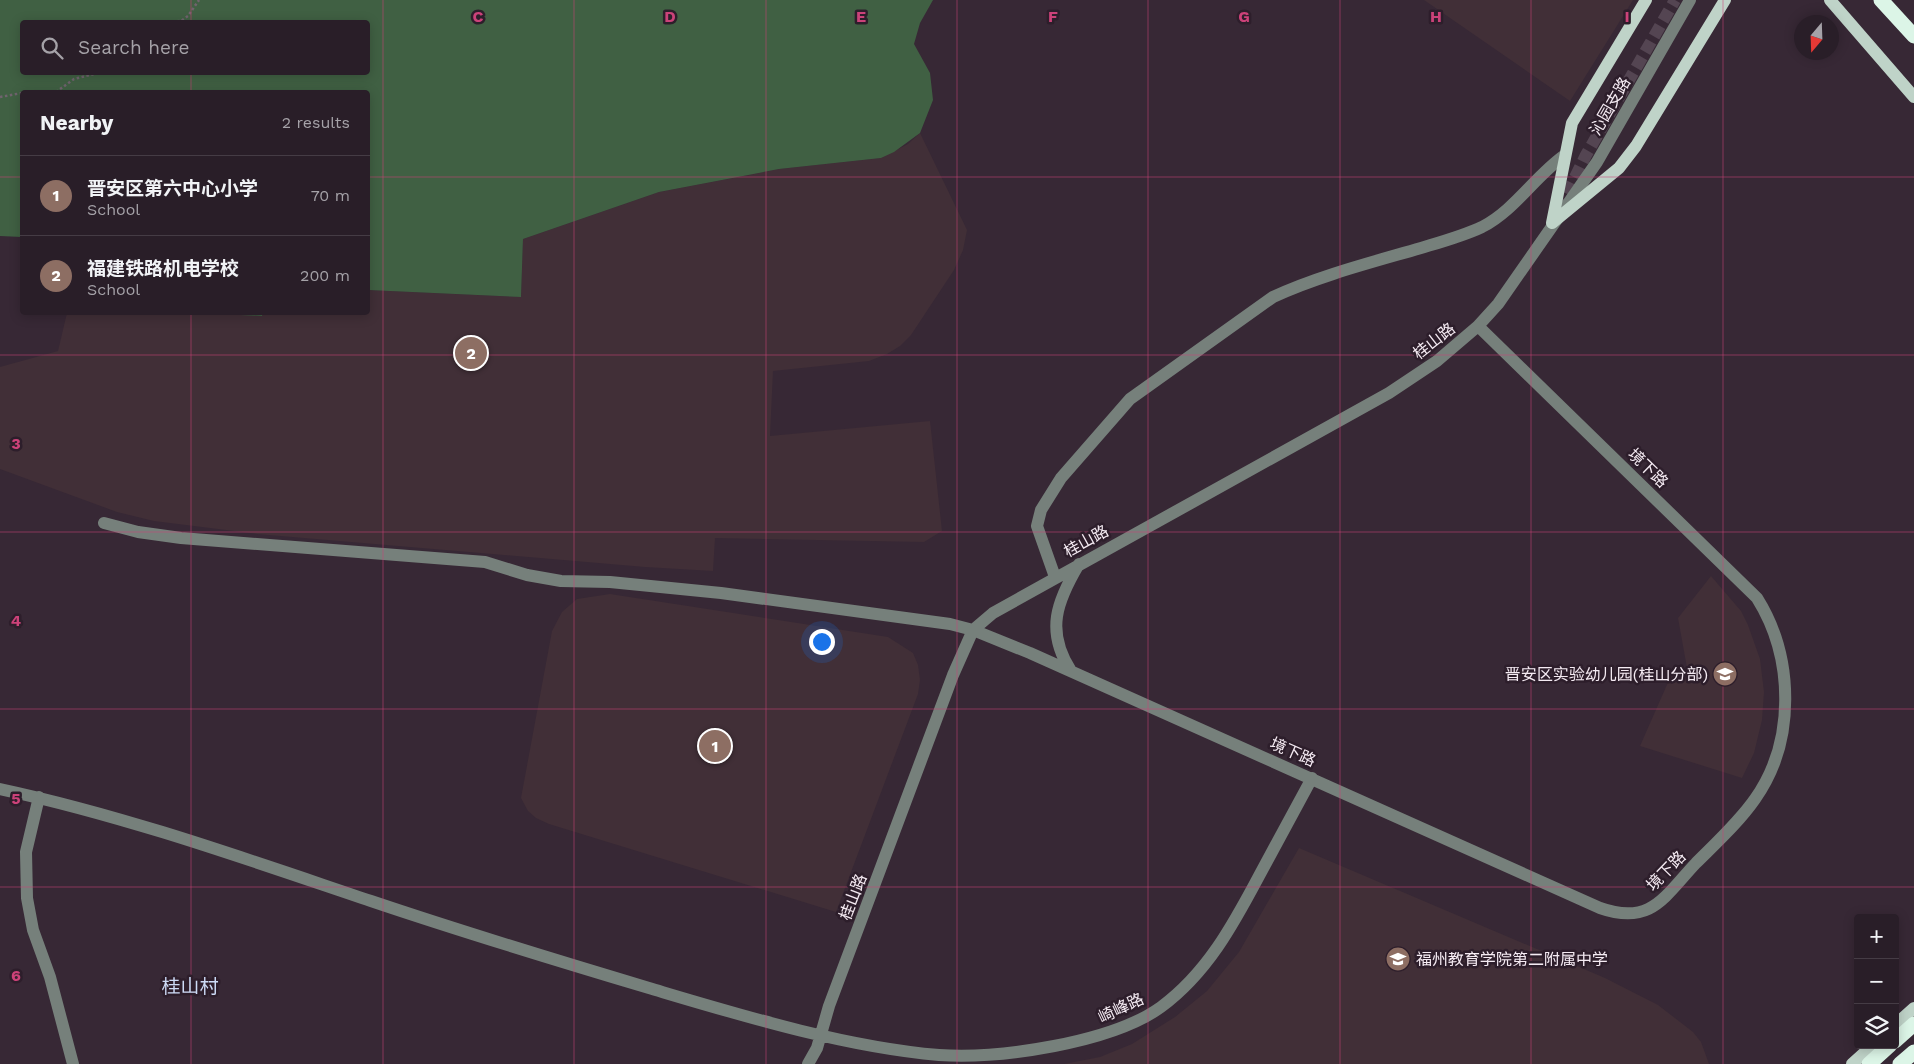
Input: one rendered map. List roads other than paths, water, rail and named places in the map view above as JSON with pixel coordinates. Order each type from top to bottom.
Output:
[{"type":"highway","points":[[1881,0],[1914,36]]},
{"type":"highway","points":[[1899,1037],[1914,1024]]},
{"type":"highway","points":[[1869,1064],[1886,1049]]},
{"type":"highway","points":[[1900,1064],[1914,1052]]},
{"type":"main road","points":[[1552,223],[1572,123],[1646,0]]},
{"type":"main road","points":[[1552,223],[1619,168],[1636,146],[1725,0]]},
{"type":"main road","points":[[1830,0],[1914,97]]},
{"type":"main road","points":[[1899,1021],[1914,1008]]},
{"type":"main road","points":[[1852,1064],[1869,1049]]},
{"type":"street","name":"沁园支路","points":[[1552,223],[1597,162],[1690,0]]},
{"type":"street","points":[[1055,577],[1037,526],[1041,510],[1062,478],[1130,399],[1273,297],[1298,287],[1450,239],[1490,222],[1506,211],[1544,172],[1566,155]]},
{"type":"street","name":"桂山路","points":[[808,1064],[822,1035],[839,979],[953,675],[973,630],[993,613],[1388,393],[1437,360],[1478,326],[1519,276],[1552,223]]},
{"type":"street","name":"境下路","points":[[104,523],[138,532],[181,538],[485,562],[527,575],[561,581],[610,582],[721,593],[918,618],[973,630],[1071,670],[1600,908],[1622,914],[1634,915],[1647,912],[1666,896],[1746,810],[1770,772],[1783,724],[1785,677],[1773,631],[1757,598],[1478,326]]},
{"type":"street","points":[[1071,670],[1059,646],[1056,616],[1060,600],[1080,563]]},
{"type":"street","name":"崎峰路","points":[[0,789],[39,797],[177,836],[490,941],[677,996],[822,1035],[927,1053],[981,1055],[1022,1050],[1100,1036],[1134,1023],[1174,996],[1197,974],[1219,947],[1312,778]]},
{"type":"street","points":[[39,797],[26,852],[27,898],[33,930],[50,977],[73,1064]]},
{"type":"tunnel","points":[[1559,210],[1586,155],[1675,0]]},
{"type":"place","name":"福建铁路机电学校","points":[[471,353]]},
{"type":"place","name":"晋安区实验幼儿园(桂山分部)","points":[[1725,674]]},
{"type":"place","name":"晋安区第六中心小学","points":[[715,746]]},
{"type":"place","name":"福州教育学院第二附属中学","points":[[1398,959]]},
{"type":"district","name":"桂山村","points":[[190,986]]}]
